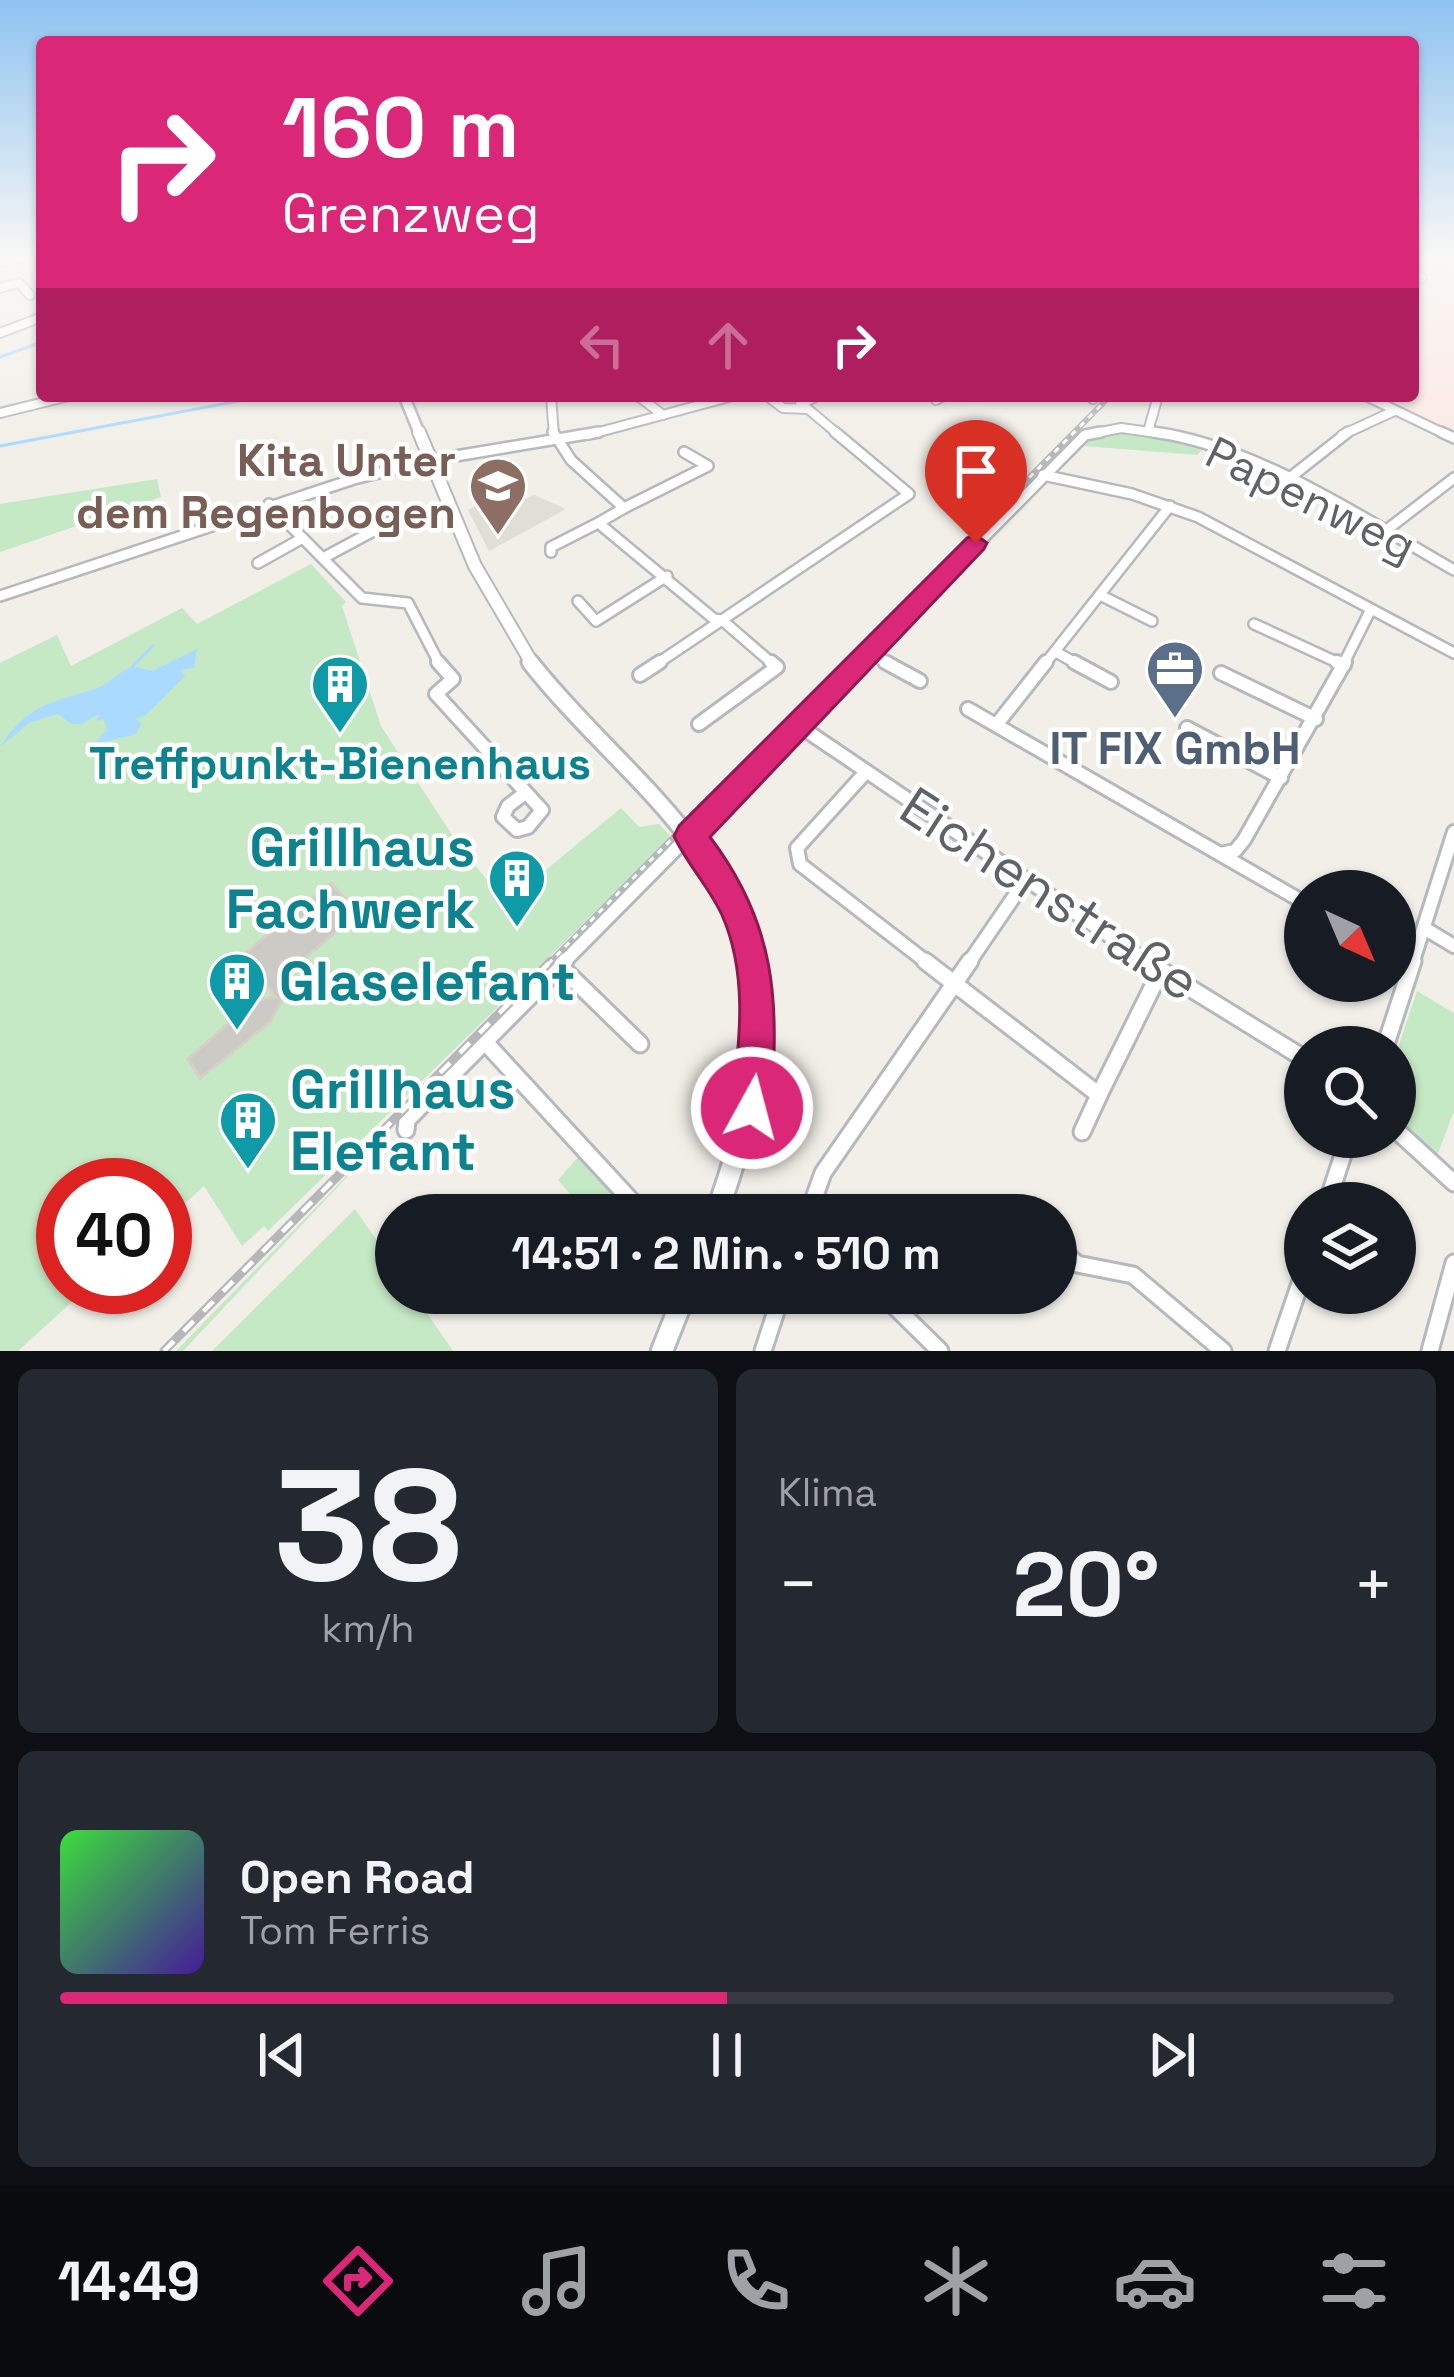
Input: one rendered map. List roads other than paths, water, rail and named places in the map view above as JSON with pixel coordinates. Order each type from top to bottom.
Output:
[{"type":"street","points":[[0,334],[34,320]]},
{"type":"street","points":[[0,412],[43,402]]},
{"type":"street","points":[[407,402],[515,640],[563,702],[690,836],[740,916],[760,1017],[752,1108],[723,1194]]},
{"type":"street","points":[[551,402],[559,442],[572,464],[624,508]]},
{"type":"street","points":[[646,402],[663,415]]},
{"type":"street","points":[[0,596],[269,504],[436,460],[559,442],[711,402]]},
{"type":"street","points":[[775,402],[783,408],[806,402]]},
{"type":"street","points":[[1149,428],[1156,402]]},
{"type":"street","points":[[1377,402],[1454,438]]},
{"type":"street","points":[[640,675],[908,494],[800,405]]},
{"type":"street","points":[[1287,480],[1335,438],[1394,411]]},
{"type":"street","name":"Papenweg","points":[[1043,475],[1095,430],[1121,425],[1149,428],[1287,480],[1454,570]]},
{"type":"street","points":[[551,552],[551,547],[708,466],[684,452]]},
{"type":"street","points":[[406,1130],[407,1120],[1043,475],[1170,506],[1225,529],[1454,653]]},
{"type":"street","points":[[1384,532],[1454,478]]},
{"type":"street","points":[[269,504],[364,599],[408,602],[436,661],[458,686],[445,704],[525,793]]},
{"type":"street","points":[[997,724],[1170,506]]},
{"type":"street","points":[[322,558],[405,514]]},
{"type":"street","points":[[600,522],[777,667],[699,724]]},
{"type":"street","points":[[258,563],[301,538]]},
{"type":"street","points":[[578,601],[596,621],[667,576]]},
{"type":"street","points":[[1100,596],[1152,621]]},
{"type":"street","points":[[1220,854],[1235,851],[1244,840],[1316,719],[1370,611]]},
{"type":"street","points":[[1254,624],[1343,665]]},
{"type":"street","points":[[868,652],[920,681]]},
{"type":"street","points":[[1055,652],[1111,682]]},
{"type":"street","points":[[1221,673],[1316,719]]},
{"type":"street","points":[[968,709],[1284,891]]},
{"type":"street","name":"Eichenstraße","points":[[797,725],[1024,882],[1284,1046]]},
{"type":"street","points":[[1187,728],[1281,778]]},
{"type":"street","points":[[865,773],[797,848],[800,864],[1099,1095]]},
{"type":"street","points":[[1392,1026],[1454,832]]},
{"type":"street","points":[[816,1194],[823,1173],[1024,882]]},
{"type":"street","points":[[1424,928],[1454,946]]},
{"type":"street","points":[[560,966],[640,1044]]},
{"type":"street","points":[[1082,1132],[1161,970]]},
{"type":"street","points":[[485,1042],[626,1194]]},
{"type":"street","points":[[1416,1149],[1454,1183]]},
{"type":"street","points":[[1077,1263],[1132,1275],[1223,1351]]},
{"type":"street","points":[[1430,1351],[1454,1263]]},
{"type":"street","points":[[662,1351],[677,1314]]},
{"type":"street","points":[[763,1351],[775,1314]]},
{"type":"street","points":[[902,1314],[940,1351]]},
{"type":"street","points":[[1276,1351],[1289,1314]]},
{"type":"water","points":[[197,649],[194,668],[181,670],[185,676],[146,715],[135,719],[142,723],[136,734],[93,745],[107,730],[104,719],[96,721],[100,715],[78,724],[57,714],[29,723],[0,747],[39,708],[97,688],[133,666],[152,671]]},
{"type":"waterway","points":[[0,357],[36,344]]},
{"type":"waterway","points":[[0,446],[233,402]]},
{"type":"waterway","points":[[133,666],[153,646]]},
{"type":"railway","points":[[548,964],[1104,402]]},
{"type":"railway","points":[[164,1351],[551,961]]},
{"type":"place","name":"Kita Unter dem Regenbogen","points":[[498,537]]},
{"type":"place","name":"IT FIX GmbH","points":[[1175,720]]},
{"type":"place","name":"Treffpunkt-Bienenhaus","points":[[340,735]]},
{"type":"place","name":"Grillhaus Fachwerk","points":[[517,929]]},
{"type":"place","name":"Glaselefant","points":[[237,1032]]},
{"type":"place","name":"Grillhaus Elefant","points":[[248,1171]]}]
